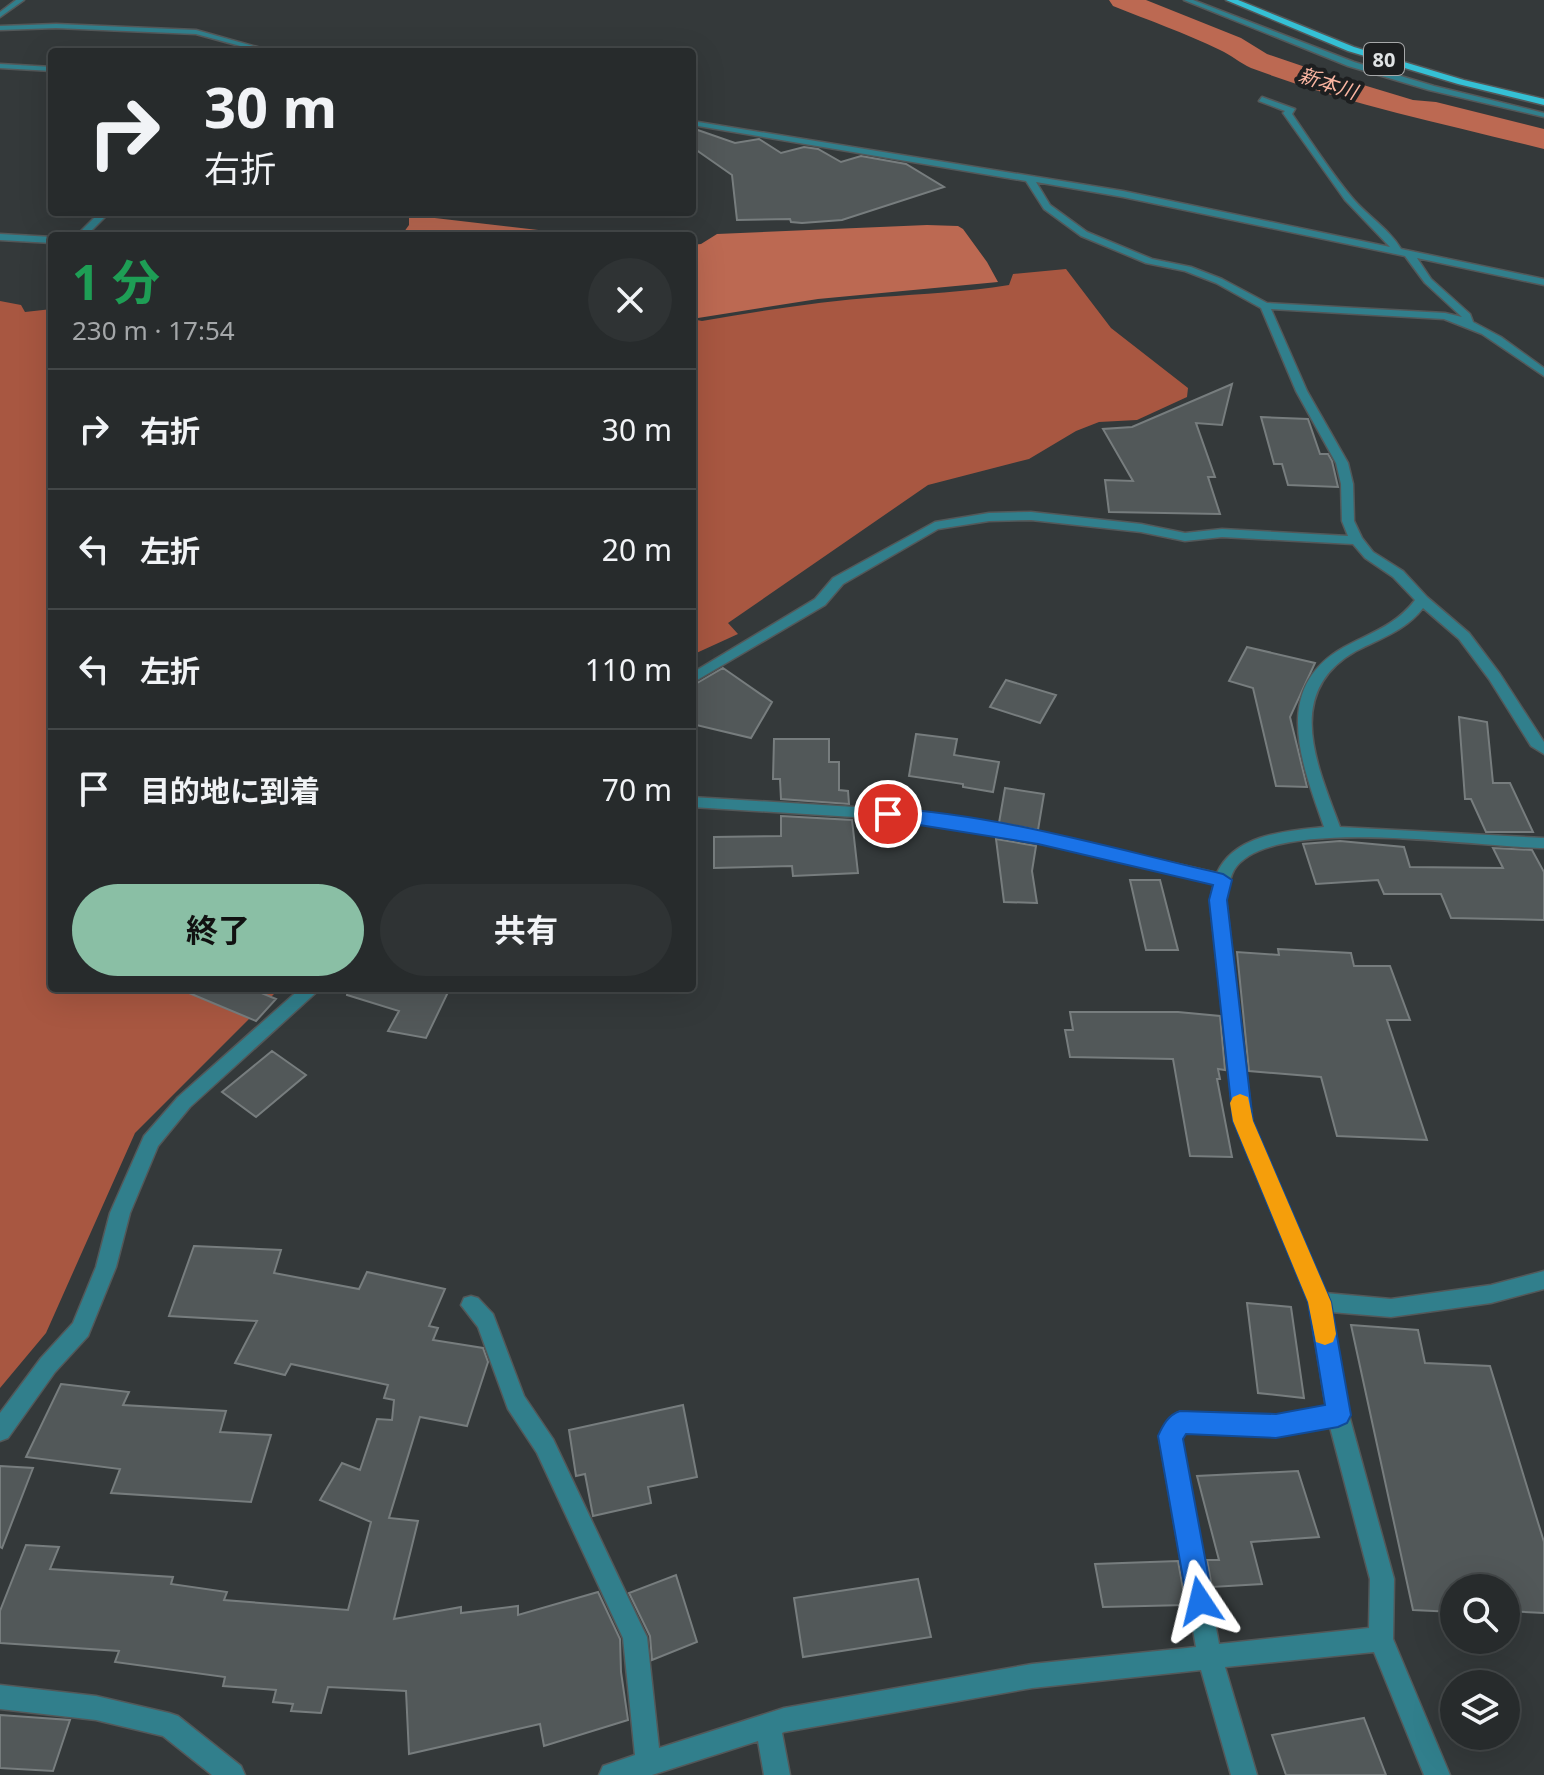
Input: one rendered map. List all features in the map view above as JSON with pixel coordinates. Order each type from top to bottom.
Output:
[{"type":"main road","name":"80","points":[[1230,0],[1364,53],[1544,102]]},
{"type":"street","points":[[0,15],[21,0]]},
{"type":"street","points":[[1187,0],[1351,64],[1432,88],[1544,115]]},
{"type":"street","points":[[0,28],[56,26],[196,32],[256,48]]},
{"type":"street","points":[[0,66],[48,69]]},
{"type":"street","points":[[1262,99],[1292,111],[1287,113],[1331,178],[1361,213],[1468,321]]},
{"type":"street","points":[[696,124],[1123,194],[1544,282]]},
{"type":"street","points":[[1029,178],[1047,207],[1084,234],[1149,261],[1188,269],[1219,281],[1265,306],[1445,316],[1468,321],[1491,333],[1544,373]]},
{"type":"street","points":[[85,232],[101,216]]},
{"type":"street","points":[[0,237],[48,240]]},
{"type":"street","points":[[1265,306],[1299,382],[1344,467],[1349,488],[1345,507],[1347,527],[1369,555],[1413,587],[1422,600],[1472,646],[1536,743],[1544,749]]},
{"type":"street","points":[[696,677],[820,602],[838,581],[935,526],[989,517],[1031,516],[1141,528],[1185,537],[1222,533],[1357,540]]},
{"type":"street","points":[[1334,832],[1309,761],[1302,716],[1307,695],[1333,658],[1380,637],[1409,619],[1422,600]]},
{"type":"street","points":[[696,802],[918,816],[1063,843],[1223,880]]},
{"type":"street","points":[[1437,1775],[1381,1639],[1382,1579],[1338,1415],[1319,1302],[1243,1121],[1218,900],[1228,867],[1252,847],[1314,831],[1421,834],[1544,843]]},
{"type":"street","points":[[0,1431],[48,1365],[81,1329],[106,1267],[120,1213],[151,1141],[184,1102],[308,992]]},
{"type":"street","points":[[1319,1302],[1391,1308],[1491,1294],[1544,1280]]},
{"type":"street","points":[[471,1305],[486,1321],[516,1402],[552,1460],[635,1637],[648,1764]]},
{"type":"street","points":[[1244,1775],[1210,1658],[1170,1436],[1180,1422],[1276,1426],[1338,1415]]},
{"type":"street","points":[[612,1775],[784,1720],[1032,1676],[1381,1639]]},
{"type":"street","points":[[0,1697],[96,1708],[169,1725],[232,1775]]},
{"type":"street","points":[[768,1726],[777,1775]]},
{"type":"shaded area","points":[[409,216],[418,216],[556,232],[404,232],[409,225]]},
{"type":"shaded area","points":[[958,226],[987,262],[998,282],[818,299],[698,318],[696,245],[717,234]]},
{"type":"shaded area","points":[[1066,269],[1111,328],[1188,388],[1187,397],[1137,420],[1099,422],[1076,431],[1029,459],[928,485],[728,623],[738,634],[696,653],[696,320],[835,301],[1009,285],[1013,274]]},
{"type":"shaded area","points":[[0,301],[21,305],[25,312],[48,309],[48,992],[276,992],[135,1133],[46,1333],[0,1388]]},
{"type":"building","points":[[696,129],[735,143],[759,139],[781,153],[804,147],[818,149],[841,162],[861,156],[906,164],[944,187],[842,220],[802,223],[791,222],[790,219],[737,220],[732,175],[696,150]]},
{"type":"building","points":[[1232,384],[1222,425],[1196,423],[1215,477],[1208,477],[1220,514],[1109,512],[1105,480],[1133,481],[1103,429],[1132,427]]},
{"type":"building","points":[[1261,417],[1308,419],[1320,454],[1328,454],[1332,461],[1338,487],[1288,485],[1282,464],[1274,464]]},
{"type":"building","points":[[1247,647],[1315,663],[1290,717],[1307,787],[1276,786],[1253,688],[1229,681]]},
{"type":"building","points":[[723,668],[772,702],[751,738],[696,725],[696,684]]},
{"type":"building","points":[[1006,680],[1056,695],[1040,723],[990,707]]},
{"type":"building","points":[[1459,717],[1487,722],[1493,783],[1510,783],[1533,832],[1486,832],[1471,799],[1465,799]]},
{"type":"building","points":[[916,734],[957,739],[954,755],[999,762],[993,792],[909,776]]},
{"type":"building","points":[[774,739],[829,739],[829,762],[839,762],[839,790],[848,791],[849,804],[781,799],[780,779],[773,779]]},
{"type":"building","points":[[1005,788],[1044,794],[1038,830],[999,823]]},
{"type":"building","points":[[781,816],[852,820],[858,873],[793,876],[792,866],[714,868],[714,837],[781,836]]},
{"type":"building","points":[[996,839],[1036,846],[1032,871],[1037,903],[1004,902]]},
{"type":"building","points":[[1340,841],[1404,847],[1410,867],[1503,868],[1493,848],[1532,850],[1544,872],[1544,920],[1451,918],[1441,894],[1384,894],[1378,880],[1316,884],[1303,844]]},
{"type":"building","points":[[1130,880],[1160,880],[1178,950],[1146,950]]},
{"type":"building","points":[[1278,949],[1351,953],[1354,966],[1390,966],[1410,1020],[1387,1020],[1427,1140],[1337,1136],[1321,1077],[1249,1071],[1237,952],[1279,955]]},
{"type":"building","points":[[187,992],[259,992],[276,999],[256,1021]]},
{"type":"building","points":[[347,992],[448,992],[426,1038],[388,1031],[399,1011],[347,995]]},
{"type":"building","points":[[1070,1012],[1178,1012],[1220,1016],[1225,1070],[1218,1069],[1220,1079],[1217,1079],[1232,1157],[1190,1156],[1173,1059],[1070,1057],[1065,1030],[1073,1030]]},
{"type":"building","points":[[272,1051],[306,1075],[256,1117],[222,1092]]},
{"type":"building","points":[[194,1246],[281,1250],[274,1273],[359,1289],[367,1272],[445,1289],[429,1326],[438,1328],[433,1340],[483,1348],[488,1362],[467,1426],[420,1417],[389,1518],[418,1521],[394,1619],[461,1607],[461,1613],[518,1606],[518,1615],[598,1592],[620,1639],[628,1720],[544,1746],[540,1724],[409,1754],[406,1691],[328,1687],[321,1713],[291,1711],[293,1704],[273,1702],[276,1690],[223,1686],[225,1677],[115,1662],[119,1651],[0,1643],[0,1611],[26,1545],[59,1547],[50,1569],[173,1577],[171,1584],[227,1592],[224,1600],[348,1610],[371,1522],[320,1500],[342,1463],[360,1470],[377,1419],[392,1420],[394,1400],[384,1398],[388,1385],[291,1364],[285,1375],[235,1363],[257,1321],[169,1316]]},
{"type":"building","points":[[1247,1303],[1291,1307],[1304,1398],[1258,1393]]},
{"type":"building","points":[[1351,1325],[1418,1330],[1425,1363],[1490,1366],[1544,1542],[1544,1613],[1520,1612],[1520,1574],[1440,1574],[1440,1611],[1413,1610]]},
{"type":"building","points":[[61,1384],[129,1392],[123,1405],[226,1411],[220,1432],[271,1435],[251,1502],[111,1493],[120,1469],[26,1457]]},
{"type":"building","points":[[683,1405],[697,1477],[648,1487],[651,1503],[593,1516],[585,1474],[576,1476],[569,1430]]},
{"type":"building","points":[[0,1466],[33,1468],[2,1548],[0,1547]]},
{"type":"building","points":[[1298,1471],[1319,1537],[1251,1542],[1262,1584],[1212,1587],[1207,1560],[1219,1560],[1197,1476]]},
{"type":"building","points":[[1178,1561],[1186,1605],[1103,1607],[1095,1564]]},
{"type":"building","points":[[676,1575],[697,1642],[652,1660],[650,1636],[629,1593]]},
{"type":"building","points":[[918,1579],[931,1637],[803,1657],[794,1598]]},
{"type":"building","points":[[0,1715],[70,1720],[53,1771],[0,1768]]},
{"type":"building","points":[[1364,1718],[1386,1775],[1286,1775],[1272,1735]]},
{"type":"waterway","name":"新本川","points":[[1122,0],[1231,44],[1257,60],[1306,77],[1410,109],[1436,111],[1544,139]]},
{"type":"slow traffic","points":[[1240,1103],[1243,1121],[1319,1302],[1325,1334]]},
{"type":"route","points":[[888,814],[918,816],[1038,838],[1223,880],[1218,900],[1243,1121],[1319,1302],[1338,1415],[1276,1426],[1180,1422],[1170,1436],[1200,1601]]}]
